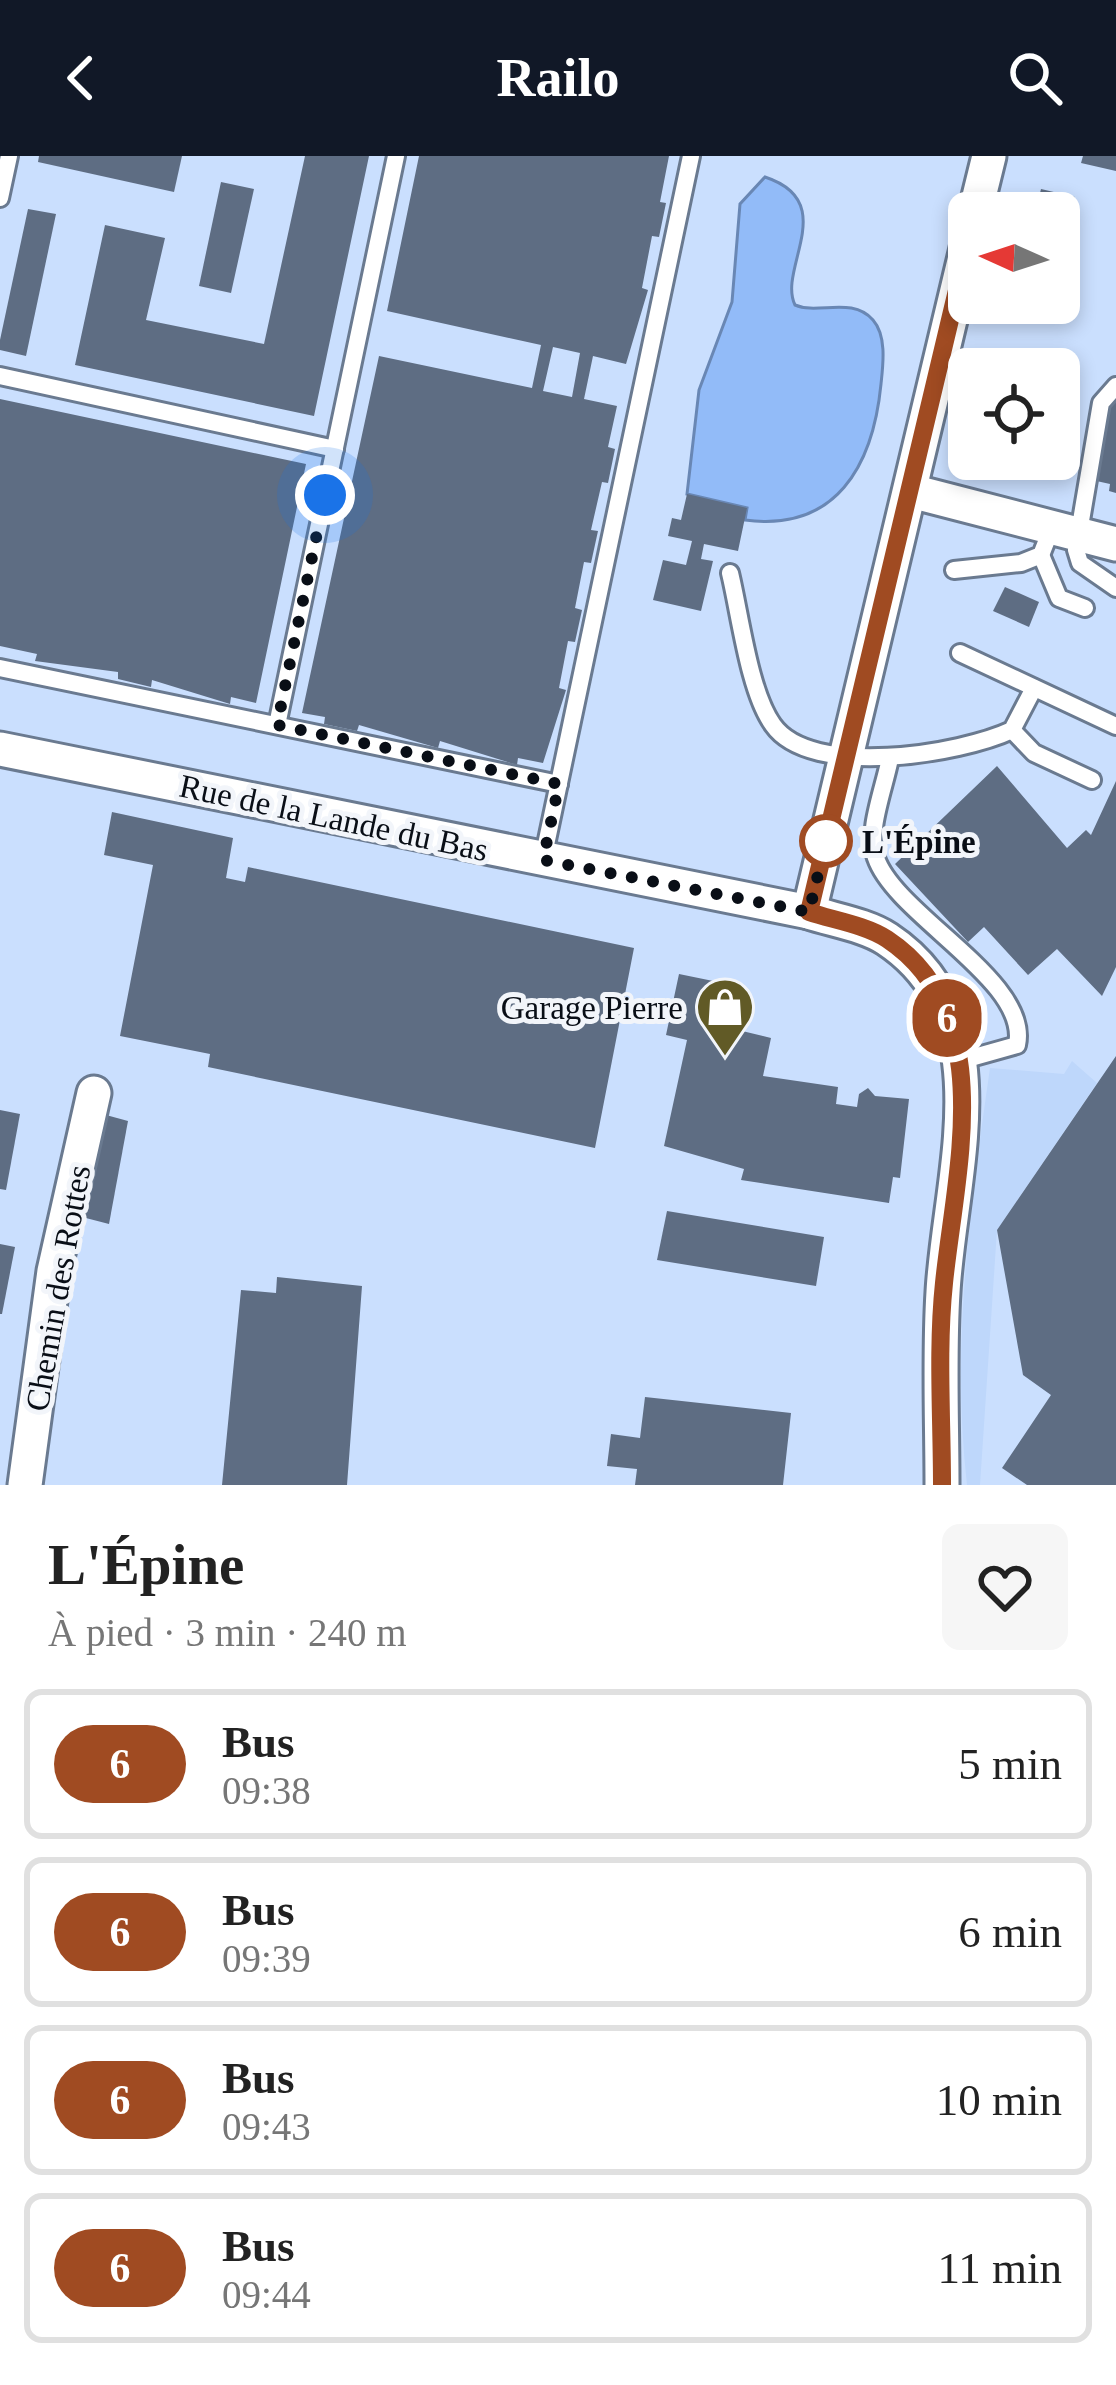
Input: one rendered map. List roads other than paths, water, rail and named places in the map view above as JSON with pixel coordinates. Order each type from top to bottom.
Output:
[{"type":"street","points":[[980,192],[988,156]]},
{"type":"street","points":[[809,912],[949,324]]},
{"type":"street","points":[[910,491],[1057,539],[1116,544]]},
{"type":"street","name":"Rue de la Lande du Bas","points":[[0,749],[809,912],[883,936],[906,954],[942,1006],[960,1061],[963,1124],[943,1290],[941,1485]]},
{"type":"street","name":"Chemin des Rottes","points":[[25,1485],[54,1270],[94,1093]]},
{"type":"lane","points":[[0,198],[9,156]]},
{"type":"lane","points":[[277,725],[395,156]]},
{"type":"lane","points":[[543,860],[692,156]]},
{"type":"lane","points":[[0,376],[335,449]]},
{"type":"lane","points":[[1085,608],[1059,598],[1057,539],[1101,403],[1116,386]]},
{"type":"lane","points":[[954,571],[1057,539]]},
{"type":"lane","points":[[1057,539],[1080,563],[1116,587]]},
{"type":"lane","points":[[730,573],[769,719],[802,746],[890,758],[935,754],[1012,730],[1034,688]]},
{"type":"lane","points":[[960,653],[1116,727]]},
{"type":"lane","points":[[0,668],[559,784]]},
{"type":"lane","points":[[1012,730],[1034,753],[1092,780]]},
{"type":"lane","points":[[890,758],[874,854],[887,880],[988,980],[1015,1014],[1020,1030],[1017,1045],[1004,1053],[960,1061]]},
{"type":"water","points":[[765,177],[787,188],[799,202],[803,219],[793,273],[795,305],[845,307],[865,313],[877,327],[883,351],[877,414],[858,466],[826,504],[777,521],[745,520],[747,508],[687,494],[699,390],[732,302],[740,204]]},
{"type":"place","name":"L'Épine","points":[[826,841]]},
{"type":"place","name":"Garage Pierre","points":[[725,1058]]}]
